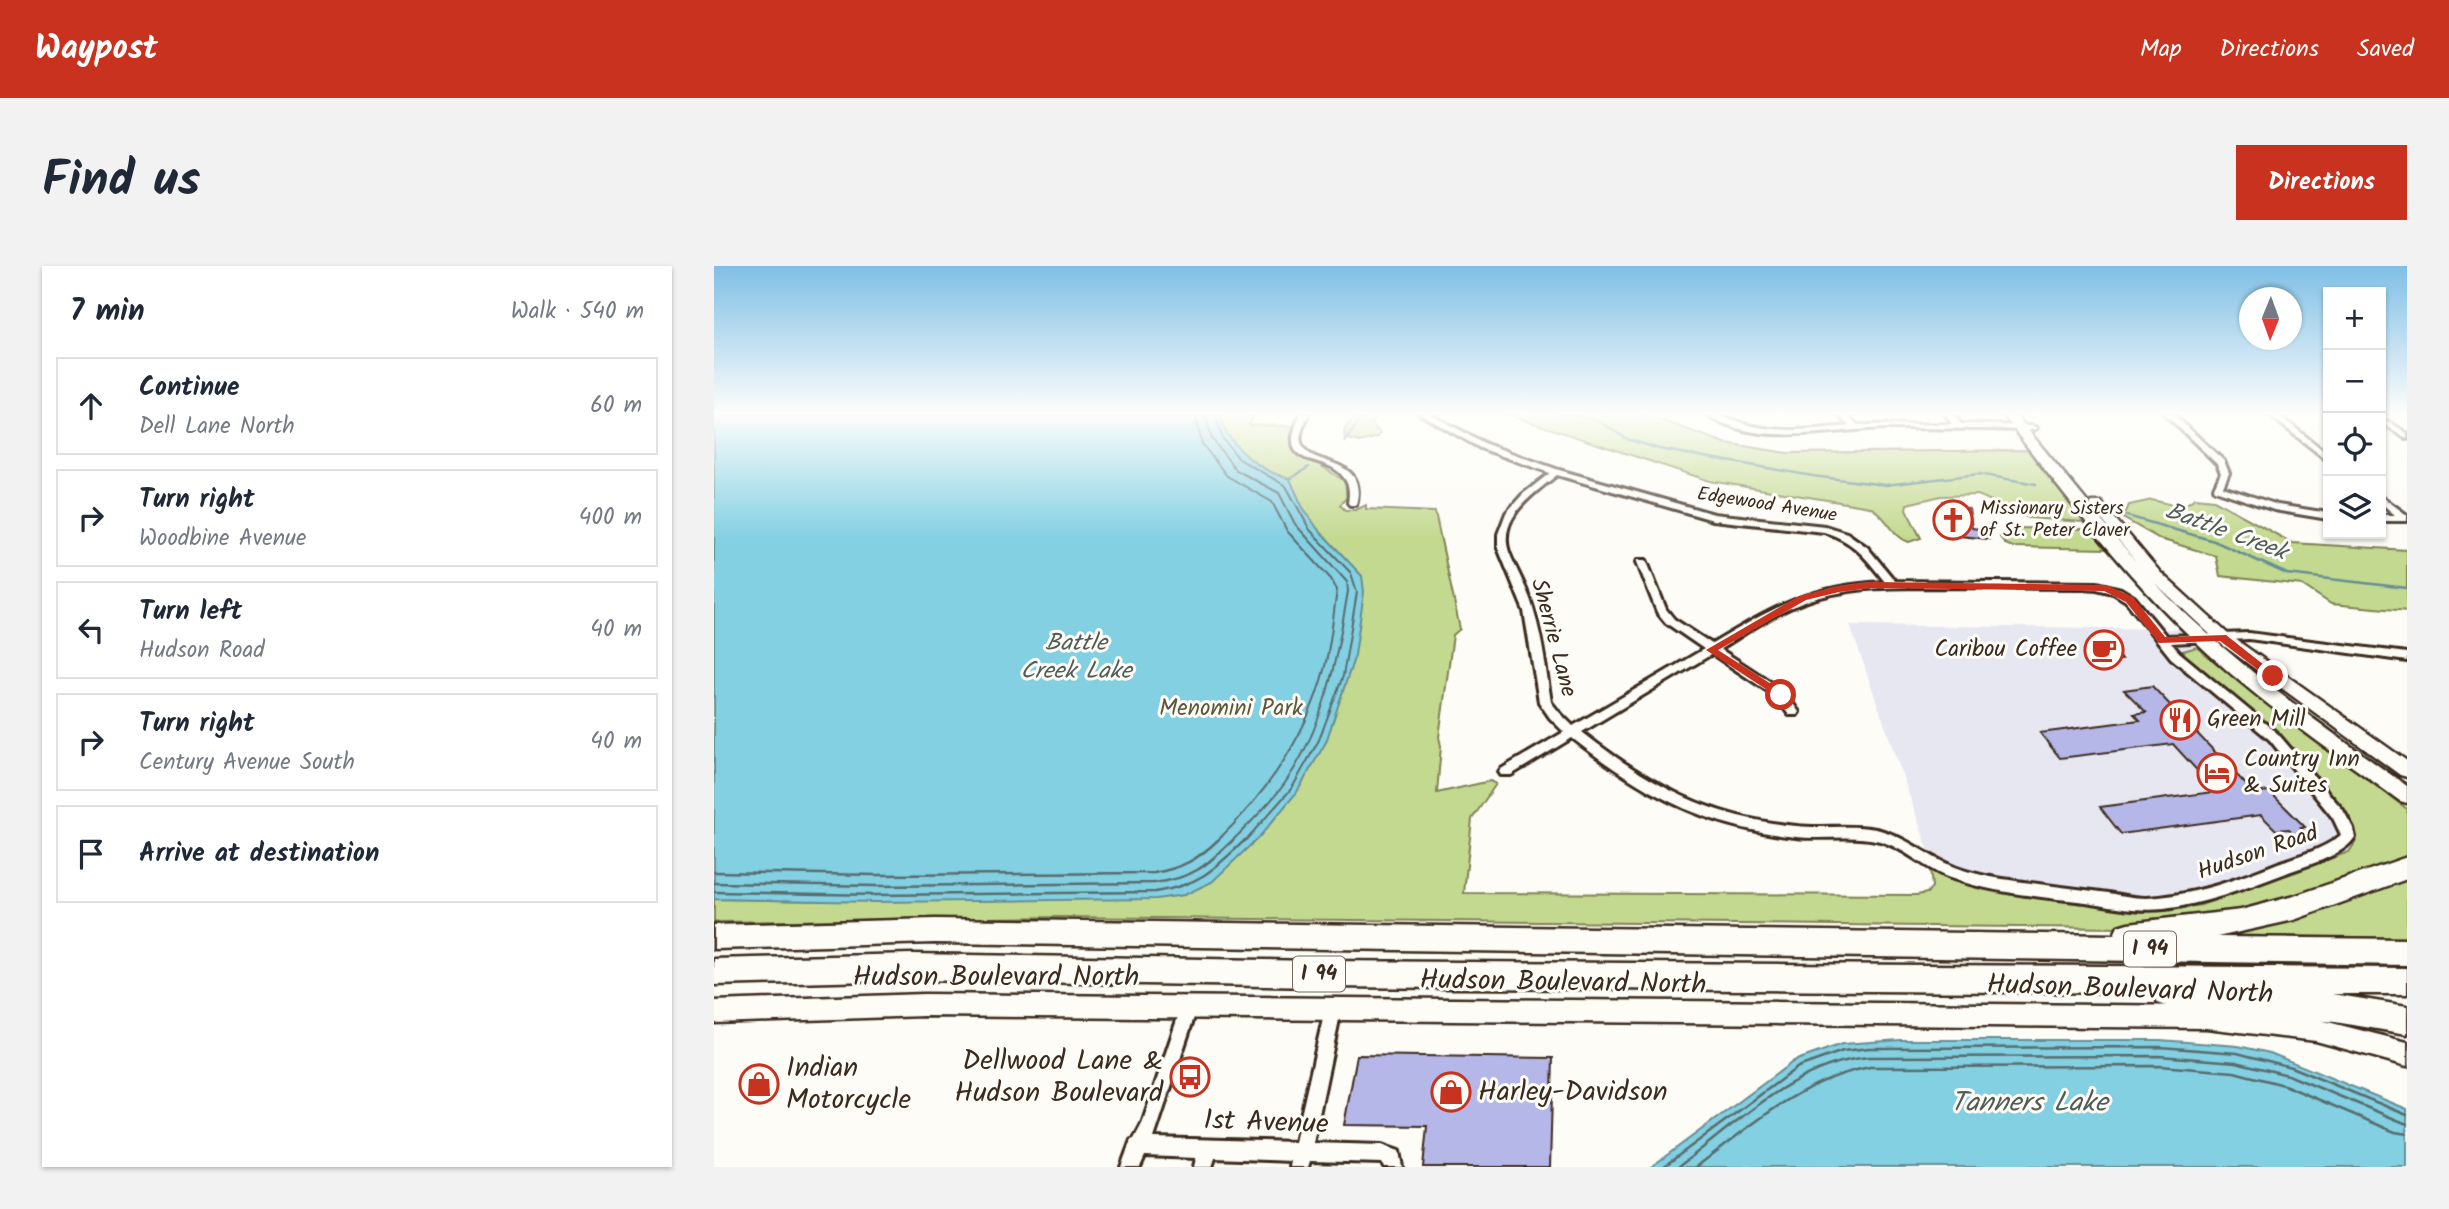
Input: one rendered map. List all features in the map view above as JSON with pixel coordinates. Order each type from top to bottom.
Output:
[{"type":"highway","points":[[1894,945],[2022,936],[2124,935],[2232,924],[2294,908],[2407,868]]},
{"type":"highway","name":"I 94","points":[[714,937],[935,931],[2407,953]]},
{"type":"highway","name":"I 94","points":[[714,972],[912,967],[1333,974],[2407,981]]},
{"type":"highway","points":[[1925,977],[2230,998],[2335,1008],[2407,1020]]},
{"type":"main road","points":[[2047,455],[2128,563],[2202,639],[2255,685],[2407,796]]},
{"type":"main road","points":[[2051,455],[2155,575],[2222,638],[2407,770]]},
{"type":"main road","name":"Hudson Boulevard North","points":[[714,1012],[850,1005],[2206,1017],[2316,1030],[2407,1054]]},
{"type":"street","points":[[1308,455],[1348,477],[1352,485],[1353,503]]},
{"type":"street","name":"Edgewood Avenue","points":[[1508,455],[1556,472],[1713,517],[1835,531],[1851,538],[1864,549],[1892,584]]},
{"type":"street","points":[[2213,455],[2221,463],[2225,473],[2218,488],[2277,508],[2323,515]]},
{"type":"street","name":"Sherrie Lane","points":[[1556,472],[1508,513],[1502,538],[1503,548],[1529,611],[1545,702],[1552,713],[1635,779],[1706,813],[1780,830],[1877,835],[1895,841],[1934,863]]},
{"type":"street","points":[[2386,503],[2405,518]]},
{"type":"street","points":[[2386,518],[2405,518]]},
{"type":"street","points":[[1643,562],[1661,611],[1678,628],[1781,695],[1793,712]]},
{"type":"street","points":[[1506,772],[1802,598],[1838,589],[1892,584],[2106,588],[2130,600],[2162,640],[2255,637],[2407,657]]},
{"type":"street","name":"Hudson Road","points":[[1934,863],[1962,876],[2141,904],[2165,904],[2192,898],[2345,842],[2348,833],[2343,821],[2282,745],[2193,671],[2162,640]]},
{"type":"street","points":[[1129,1167],[1150,1127],[1189,1008]]},
{"type":"street","points":[[1301,1160],[1333,1010]]},
{"type":"street","name":"1st Avenue","points":[[1138,1147],[1206,1158],[1301,1160],[1382,1154],[1393,1162]]},
{"type":"shaded area","points":[[1850,625],[2183,629],[2407,803],[2407,860],[2271,908],[2086,929],[1955,927]]},
{"type":"green space","name":"Menomini Park","points":[[1156,455],[1303,455],[1345,481],[1347,497],[1340,505],[1345,510],[1356,510],[1366,505],[1366,509],[1435,512],[1460,629],[1453,635],[1439,737],[1441,746],[1437,793],[1490,781],[1496,784],[1472,819],[1464,893],[1917,895],[1927,893],[1932,887],[1930,869],[1976,886],[2134,909],[2167,911],[2201,905],[2349,852],[2357,840],[2353,824],[2304,761],[2259,717],[2186,658],[2183,651],[2197,647],[2263,702],[2407,809],[2407,860],[2281,905],[2125,928],[1059,917],[714,922],[714,899],[836,901]]},
{"type":"green space","points":[[1631,455],[2032,455],[2084,522],[2029,518],[1978,495],[1941,496],[1907,504],[1906,509],[1921,538],[1909,542],[1898,536],[1881,515],[1870,507],[1710,481]]},
{"type":"green space","points":[[2195,498],[2214,500],[2292,543],[2407,550],[2407,611],[2331,604],[2302,585],[2220,576],[2216,556],[2160,539],[2123,518],[2129,505],[2152,500],[2182,507]]},
{"type":"green space","points":[[2015,528],[2090,529],[2106,549],[2013,547],[2005,544],[2000,537],[2005,531]]},
{"type":"green space","points":[[2407,876],[2407,938],[2195,935]]},
{"type":"water","name":"Battle Creek Lake","points":[[714,455],[1246,455],[1271,472],[1290,479],[1302,506],[1317,528],[1362,576],[1364,592],[1355,655],[1326,742],[1297,792],[1260,836],[1212,882],[1184,895],[1156,899],[876,902],[714,899]]},
{"type":"water","name":"Tanners Lake","points":[[1901,1040],[2160,1040],[2238,1046],[2270,1053],[2407,1109],[2407,1167],[1651,1167],[1794,1061],[1842,1044]]},
{"type":"building","name":"Missionary Sisters of St. Peter Claver","points":[[1943,501],[1958,502],[1959,508],[1969,509],[1972,528],[1987,530],[1989,539],[1941,534],[1940,524],[1946,525]]},
{"type":"building","name":"Caribou Coffee","points":[[2090,641],[2109,642],[2121,660],[2102,659]]},
{"type":"building","name":"Country Inn & Suites","points":[[2152,686],[2254,793],[2269,791],[2305,827],[2301,828],[2310,837],[2298,838],[2289,829],[2276,830],[2261,815],[2121,834],[2100,807],[2213,792],[2210,788],[2213,788],[2173,744],[2060,758],[2040,733],[2140,720],[2134,714],[2146,712],[2124,690]]},
{"type":"building","name":"Harley-Davidson","points":[[1357,1055],[1553,1058],[1550,1167],[1423,1167],[1427,1126],[1344,1125]]},
{"type":"waterway","name":"Battle Creek","points":[[1693,455],[1813,476],[1885,485],[1979,474],[2036,484]]},
{"type":"waterway","name":"Battle Creek","points":[[1290,479],[1309,467]]},
{"type":"waterway","name":"Battle Creek","points":[[2117,513],[2214,541],[2287,574],[2407,588]]},
{"type":"place","name":"Missionary Sisters of St. Peter Claver","points":[[1953,520]]},
{"type":"place","name":"Caribou Coffee","points":[[2104,650]]},
{"type":"place","name":"Green Mill","points":[[2180,720]]},
{"type":"place","name":"Country Inn & Suites","points":[[2217,773]]},
{"type":"place","name":"Dellwood Lane & Hudson Boulevard","points":[[1190,1077]]},
{"type":"place","name":"Indian Motorcycle","points":[[759,1084]]},
{"type":"place","name":"Harley-Davidson","points":[[1451,1092]]},
{"type":"route","points":[[1781,695],[1711,650],[1775,611],[1802,598],[1838,589],[1892,584],[2106,588],[2121,593],[2130,600],[2162,640],[2222,638],[2273,676]]}]
